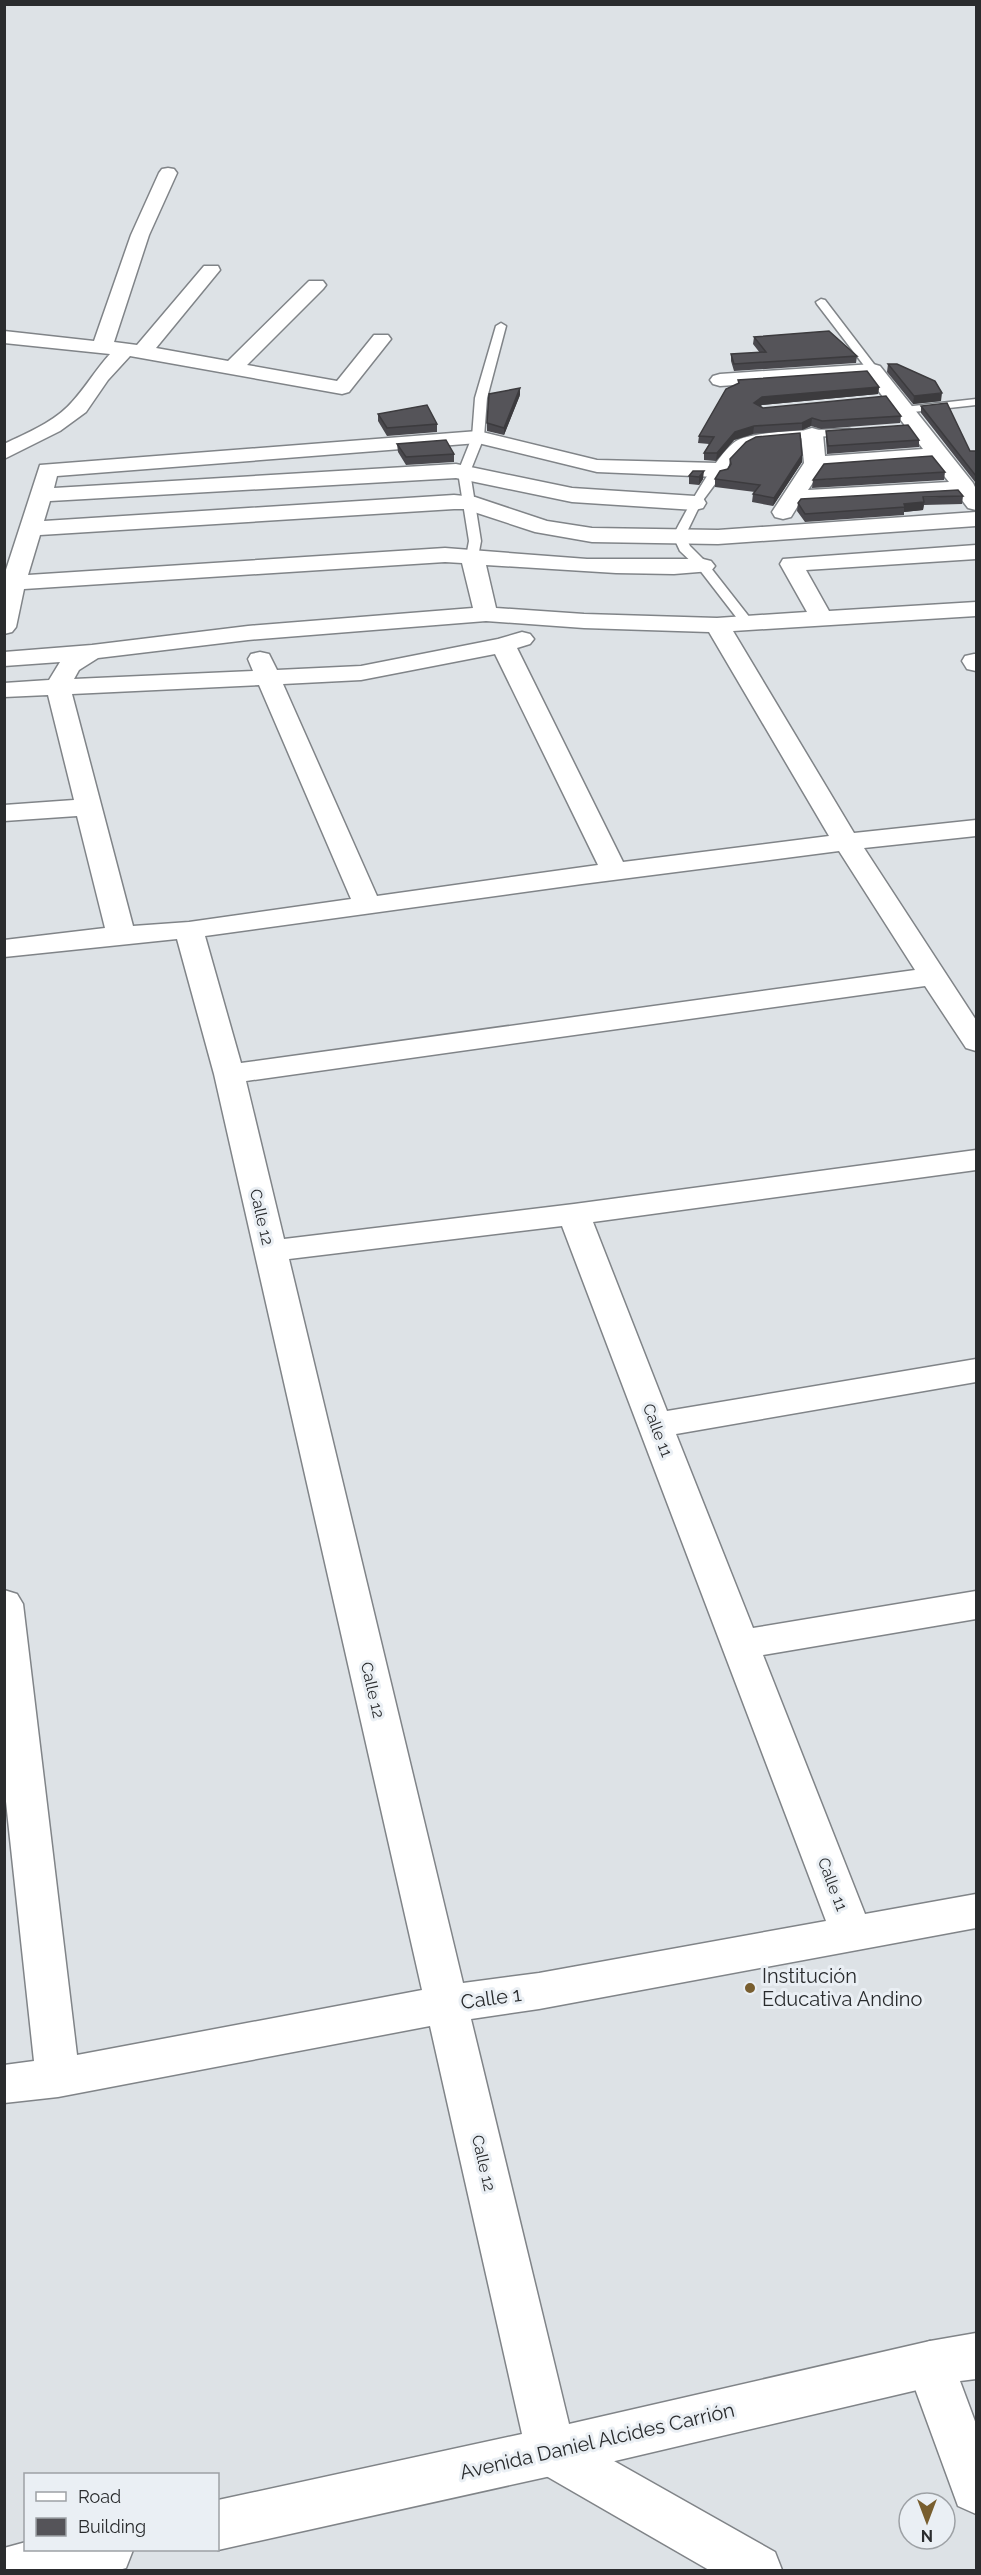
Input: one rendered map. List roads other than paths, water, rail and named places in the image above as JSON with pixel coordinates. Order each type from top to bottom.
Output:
[{"type":"street","points":[[102,347],[140,236],[168,173]]},
{"type":"street","points":[[4,453],[53,427],[79,408],[101,376],[134,350],[211,270]]},
{"type":"street","points":[[232,369],[316,285]]},
{"type":"street","points":[[4,337],[55,344],[134,350],[342,388],[381,339]]},
{"type":"street","points":[[720,380],[873,370],[901,412],[970,495]]},
{"type":"street","points":[[768,532],[815,463],[812,434]]},
{"type":"street","points":[[4,627],[14,583],[48,470],[478,437],[597,466],[718,470]]},
{"type":"street","points":[[258,453],[268,482],[274,513]]},
{"type":"street","points":[[815,463],[938,454]]},
{"type":"street","points":[[40,495],[464,472],[572,495],[694,503]]},
{"type":"street","points":[[792,498],[970,495]]},
{"type":"street","points":[[30,529],[467,502],[553,528],[592,535],[718,537],[976,519]]},
{"type":"street","points":[[768,532],[791,564],[821,617]]},
{"type":"street","points":[[791,564],[976,552]]},
{"type":"street","points":[[14,583],[433,556],[651,568],[703,566]]},
{"type":"street","points":[[472,557],[486,614]]},
{"type":"street","points":[[4,658],[92,652],[248,633],[486,614],[584,621],[717,625],[976,609]]},
{"type":"street","points":[[4,690],[361,673],[502,645],[584,621]]},
{"type":"street","points":[[717,625],[846,842],[976,1042]]},
{"type":"street","points":[[248,633],[367,905]]},
{"type":"street","points":[[502,645],[614,871]]},
{"type":"street","points":[[92,652],[69,666],[57,687],[121,935]]},
{"type":"street","points":[[4,813],[89,807]]},
{"type":"street","points":[[4,949],[121,935],[189,930],[614,871],[976,828]]},
{"type":"street","name":"Calle 12","points":[[189,930],[230,1074],[269,1251],[551,2452]]},
{"type":"street","points":[[230,1074],[933,976]]},
{"type":"street","points":[[269,1251],[574,1214],[976,1160]]},
{"type":"street","name":"Calle 11","points":[[574,1214],[852,1933]]},
{"type":"street","points":[[656,1425],[976,1370]]},
{"type":"street","points":[[4,1604],[14,1770],[58,2078]]},
{"type":"street","points":[[741,1644],[976,1605]]},
{"type":"street","name":"Calle 1","points":[[4,2084],[58,2078],[447,2004],[539,1991],[976,1911]]},
{"type":"street","name":"Avenida Daniel Alcides Carrión","points":[[219,2525],[551,2452],[930,2364],[976,2356]]},
{"type":"street","points":[[930,2364],[976,2489]]},
{"type":"street","points":[[551,2452],[757,2571]]},
{"type":"street","points":[[12,2571],[103,2551]]},
{"type":"lane","points":[[821,302],[873,370]]},
{"type":"lane","points":[[472,557],[474,541],[464,472],[478,437],[481,398],[501,326]]},
{"type":"lane","points":[[901,412],[976,402]]},
{"type":"lane","points":[[748,623],[703,566],[684,548],[679,536],[694,503],[740,443],[754,439],[859,431]]},
{"type":"place","name":"Institución Educativa Andino","points":[[750,1988]]}]
